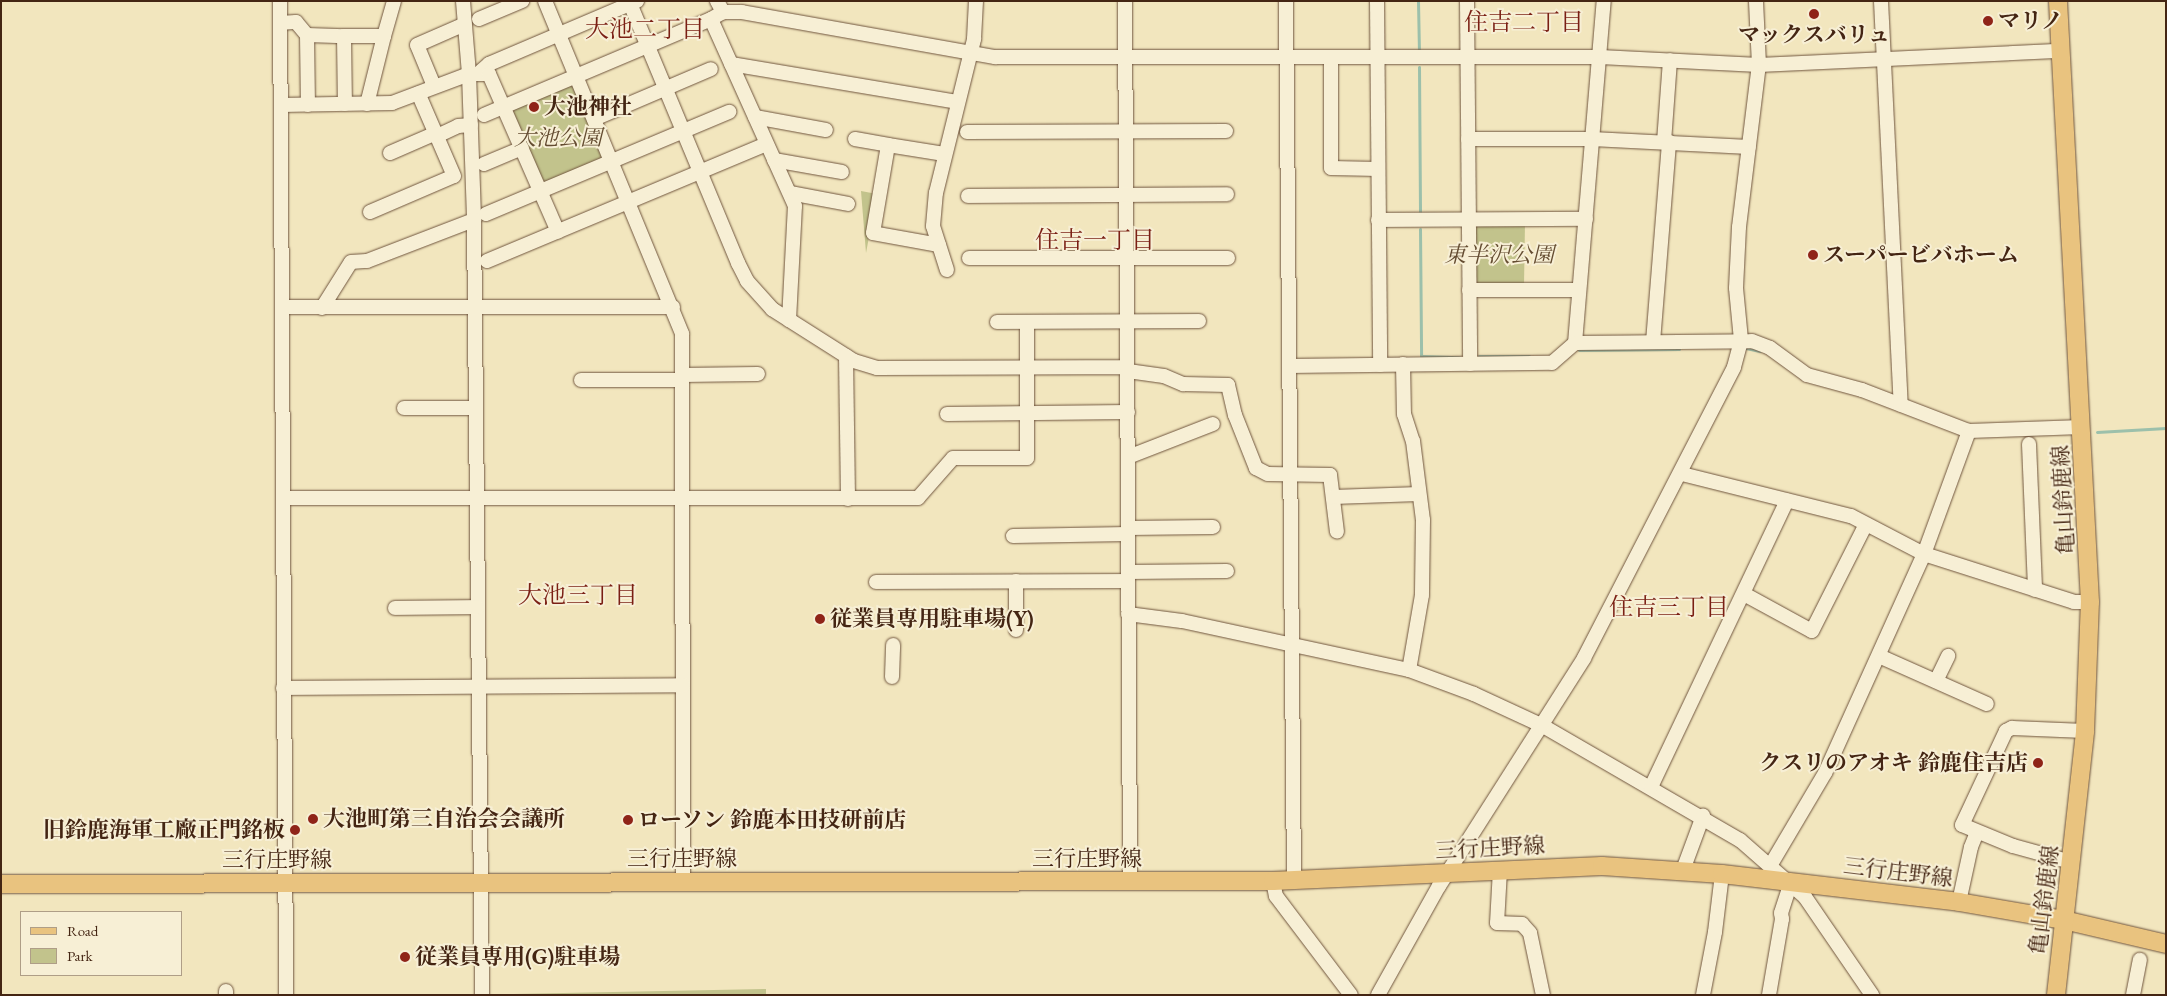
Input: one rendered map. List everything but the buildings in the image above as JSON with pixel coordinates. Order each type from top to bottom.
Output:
[{"type":"main road","name":"亀山鈴鹿線","points":[[2056,995],[2085,731],[2090,602],[2058,1]]},
{"type":"main road","name":"三行庄野線","points":[[1,884],[1273,881],[1602,866],[1684,870],[1959,902],[2064,920],[2166,944]]},
{"type":"street","points":[[280,1],[286,995]]},
{"type":"street","points":[[368,104],[394,1]]},
{"type":"street","points":[[463,1],[465,24],[475,72],[470,125],[480,217],[475,309],[479,883],[482,995]]},
{"type":"street","points":[[479,19],[522,1]]},
{"type":"street","points":[[545,1],[673,307],[682,334],[683,881]]},
{"type":"street","points":[[947,270],[933,226],[944,154],[974,39],[976,1]]},
{"type":"street","points":[[1125,1],[1130,882]]},
{"type":"street","points":[[1286,1],[1290,644],[1294,880]]},
{"type":"street","points":[[1377,1],[1380,365]]},
{"type":"street","points":[[1467,1],[1470,364]]},
{"type":"street","points":[[1575,343],[1604,1]]},
{"type":"street","points":[[1378,995],[1448,873],[1543,726],[1584,658],[1724,391],[1742,340],[1736,288],[1759,66],[1756,1]]},
{"type":"street","points":[[1881,1],[1901,405]]},
{"type":"street","points":[[281,104],[392,103],[475,72],[489,64],[632,2],[683,132],[747,281],[763,301],[846,356],[877,368],[1026,367],[1128,369],[1164,376],[1183,384],[1228,385],[1235,416],[1256,468],[1268,474],[1330,475],[1337,532]]},
{"type":"street","points":[[484,115],[711,20],[720,7],[970,50],[995,57],[1378,59],[1600,57],[1759,66],[2060,51]]},
{"type":"street","points":[[711,20],[795,206],[789,320]]},
{"type":"street","points":[[280,23],[296,22],[307,35],[308,105]]},
{"type":"street","points":[[434,86],[417,45],[465,24]]},
{"type":"street","points":[[307,35],[384,36]]},
{"type":"street","points":[[344,36],[344,104]]},
{"type":"street","points":[[1331,59],[1331,168],[1378,169]]},
{"type":"street","points":[[1653,342],[1667,142],[1670,60]]},
{"type":"street","points":[[731,64],[957,102]]},
{"type":"street","points":[[594,119],[711,69]]},
{"type":"street","points":[[475,72],[492,80],[558,232]]},
{"type":"street","points":[[370,212],[454,176],[418,93]]},
{"type":"street","points":[[322,308],[351,262],[367,261],[480,217],[728,112]]},
{"type":"street","points":[[755,117],[826,130]]},
{"type":"street","points":[[390,154],[458,126],[470,125]]},
{"type":"street","points":[[968,132],[1226,131]]},
{"type":"street","points":[[855,139],[944,154]]},
{"type":"street","points":[[1468,139],[1592,139],[1750,147]]},
{"type":"street","points":[[487,261],[630,203],[767,144]]},
{"type":"street","points":[[888,145],[873,233],[939,246]]},
{"type":"street","points":[[484,164],[522,148]]},
{"type":"street","points":[[774,160],[842,172]]},
{"type":"street","points":[[790,193],[848,204]]},
{"type":"street","points":[[968,196],[1227,194]]},
{"type":"street","points":[[1378,220],[1586,219]]},
{"type":"street","points":[[969,258],[1228,258]]},
{"type":"street","points":[[1469,290],[1579,290]]},
{"type":"street","points":[[282,307],[475,309],[673,307]]},
{"type":"street","points":[[997,322],[1199,321]]},
{"type":"street","points":[[283,498],[918,498],[953,458],[1027,458],[1027,322]]},
{"type":"street","points":[[1288,366],[1552,363],[1575,343],[1742,340],[1770,348],[1807,375],[1901,405],[1969,431],[2082,427]]},
{"type":"street","points":[[846,356],[848,499]]},
{"type":"street","points":[[1403,364],[1404,414],[1413,441],[1423,520],[1422,595],[1409,670]]},
{"type":"street","points":[[582,380],[758,374]]},
{"type":"street","points":[[404,408],[476,408]]},
{"type":"street","points":[[947,414],[1128,412]]},
{"type":"street","points":[[1128,457],[1213,424]]},
{"type":"street","points":[[1770,866],[1825,773],[1879,656],[1924,554],[1969,431]]},
{"type":"street","points":[[2028,444],[2035,590]]},
{"type":"street","points":[[1682,474],[1851,516],[1865,526],[1924,554],[2074,602],[2090,602]]},
{"type":"street","points":[[1333,497],[1419,494]]},
{"type":"street","points":[[1651,787],[1787,501]]},
{"type":"street","points":[[1013,536],[1213,526]]},
{"type":"street","points":[[1744,594],[1812,631],[1865,526]]},
{"type":"street","points":[[876,582],[1016,581],[1227,571]]},
{"type":"street","points":[[1016,581],[1016,630]]},
{"type":"street","points":[[395,608],[477,607]]},
{"type":"street","points":[[1128,614],[1182,621],[1409,670],[1474,694],[1543,726],[1703,816],[1740,840],[1805,897],[1872,995]]},
{"type":"street","points":[[892,677],[893,644]]},
{"type":"street","points":[[1879,656],[1987,704]]},
{"type":"street","points":[[1936,682],[1948,656]]},
{"type":"street","points":[[283,688],[683,685]]},
{"type":"street","points":[[2071,862],[2013,846],[1962,826],[2006,731],[2012,728],[2085,731]]},
{"type":"street","points":[[1684,870],[1703,816]]},
{"type":"street","points":[[1959,902],[1970,848],[1978,832]]},
{"type":"street","points":[[1500,870],[1498,923],[1522,924],[1530,933],[1543,995]]},
{"type":"street","points":[[1702,995],[1715,932],[1722,874]]},
{"type":"street","points":[[1273,881],[1276,896],[1351,995]]},
{"type":"street","points":[[1769,995],[1782,919],[1780,913],[1787,883]]},
{"type":"street","points":[[2133,995],[2140,960]]},
{"type":"green space","name":"大池公園","points":[[573,81],[604,156],[601,160],[541,185],[511,106]]},
{"type":"green space","points":[[861,191],[877,194],[866,253]]},
{"type":"green space","name":"東半沢公園","points":[[1525,223],[1524,286],[1477,287],[1474,282],[1474,228],[1478,224]]},
{"type":"green space","points":[[766,989],[766,995],[513,995],[513,994]]},
{"type":"waterway","points":[[1418,1],[1419,51]]},
{"type":"waterway","points":[[1419,67],[1420,212]]},
{"type":"waterway","points":[[1420,229],[1421,356],[1459,357]]},
{"type":"waterway","points":[[1746,348],[1760,351]]},
{"type":"waterway","points":[[1579,350],[1679,349]]},
{"type":"waterway","points":[[1479,356],[1529,356]]},
{"type":"waterway","points":[[2097,432],[2166,428]]},
{"type":"place","name":"マックスバリュ","points":[[1814,14]]},
{"type":"place","name":"マリノ","points":[[1988,21]]},
{"type":"place","name":"大池神社","points":[[534,107]]},
{"type":"place","name":"スーパービバホーム","points":[[1813,255]]},
{"type":"place","name":"従業員専用駐車場(Y)","points":[[820,619]]},
{"type":"place","name":"クスリのアオキ 鈴鹿住吉店","points":[[2038,763]]},
{"type":"place","name":"大池町第三自治会会議所","points":[[313,819]]},
{"type":"place","name":"ローソン 鈴鹿本田技研前店","points":[[628,820]]},
{"type":"place","name":"旧鈴鹿海軍工廠正門銘板","points":[[295,830]]},
{"type":"place","name":"従業員専用(G)駐車場","points":[[405,957]]},
{"type":"district","name":"住吉二丁目","points":[[1524,22]]},
{"type":"district","name":"大池二丁目","points":[[645,29]]},
{"type":"district","name":"住吉一丁目","points":[[1095,240]]},
{"type":"district","name":"大池三丁目","points":[[578,595]]},
{"type":"district","name":"住吉三丁目","points":[[1669,607]]}]
